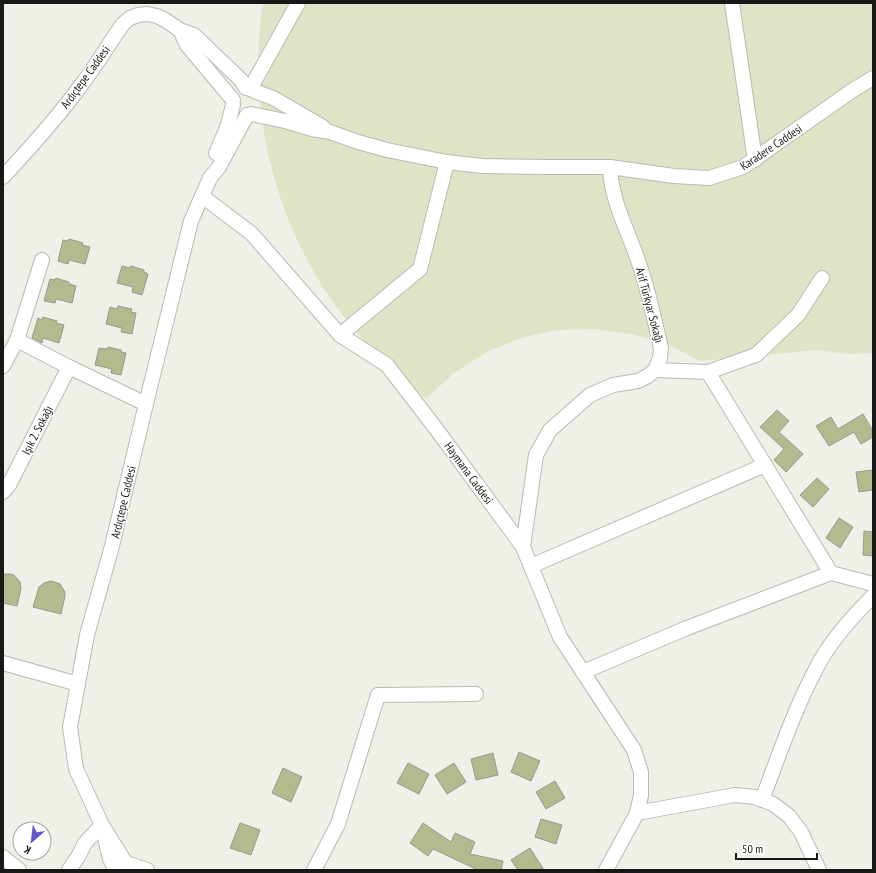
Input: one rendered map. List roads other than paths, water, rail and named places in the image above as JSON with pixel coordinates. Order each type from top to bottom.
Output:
[{"type":"street","points":[[250,90],[298,3]]},
{"type":"street","points":[[732,3],[754,160]]},
{"type":"street","name":"Ardıçtepe Caddesi","points":[[3,177],[69,102],[123,24],[130,18],[138,15],[147,14],[156,16],[180,30],[194,35],[250,90]]},
{"type":"street","name":"Ardıçtepe Caddesi","points":[[180,30],[187,45],[233,102],[227,128],[212,162],[210,178]]},
{"type":"street","name":"Karadere Caddesi","points":[[330,132],[387,150],[447,162],[482,166],[550,168],[610,167],[674,176],[710,178],[744,168],[853,90],[873,78]]},
{"type":"street","points":[[249,115],[255,112],[260,104],[258,95],[250,90]]},
{"type":"street","points":[[250,90],[273,98],[330,132],[238,112],[233,102],[237,92],[250,90]]},
{"type":"street","name":"Ardıçtepe Caddesi","points":[[124,868],[76,769],[70,727],[86,635],[112,546],[191,221],[210,178],[219,167],[249,115]]},
{"type":"street","points":[[340,335],[420,269],[447,162]]},
{"type":"street","name":"Arif Türkyar Sokağı","points":[[610,167],[613,193],[642,272],[661,348],[660,358],[655,370]]},
{"type":"street","name":"Haymana Caddesi","points":[[202,196],[252,234],[340,335],[387,365],[523,547],[560,637],[634,750],[641,772],[641,795],[636,813],[606,870]]},
{"type":"street","points":[[3,366],[17,340],[42,260]]},
{"type":"street","points":[[523,547],[536,455],[550,430],[590,395],[613,385],[638,381],[648,376],[655,370],[708,372],[756,355],[798,315],[822,278]]},
{"type":"street","points":[[17,340],[146,404]]},
{"type":"street","name":"Işık 2. Sokağı","points":[[3,492],[9,485],[69,367]]},
{"type":"street","points":[[708,372],[831,573]]},
{"type":"street","points":[[531,566],[765,465]]},
{"type":"street","points":[[582,672],[687,628],[831,573],[873,584]]},
{"type":"street","points":[[762,800],[792,721],[817,666],[844,627],[873,596]]},
{"type":"street","points":[[3,663],[78,684]]},
{"type":"street","points":[[314,870],[338,824],[378,695],[476,694]]},
{"type":"street","points":[[636,813],[735,795],[755,797],[773,804],[789,816],[801,832],[820,870]]},
{"type":"street","points":[[68,870],[79,855],[85,842],[102,825]]},
{"type":"street","points":[[3,857],[19,870]]},
{"type":"street","points":[[124,868],[148,870]]}]
